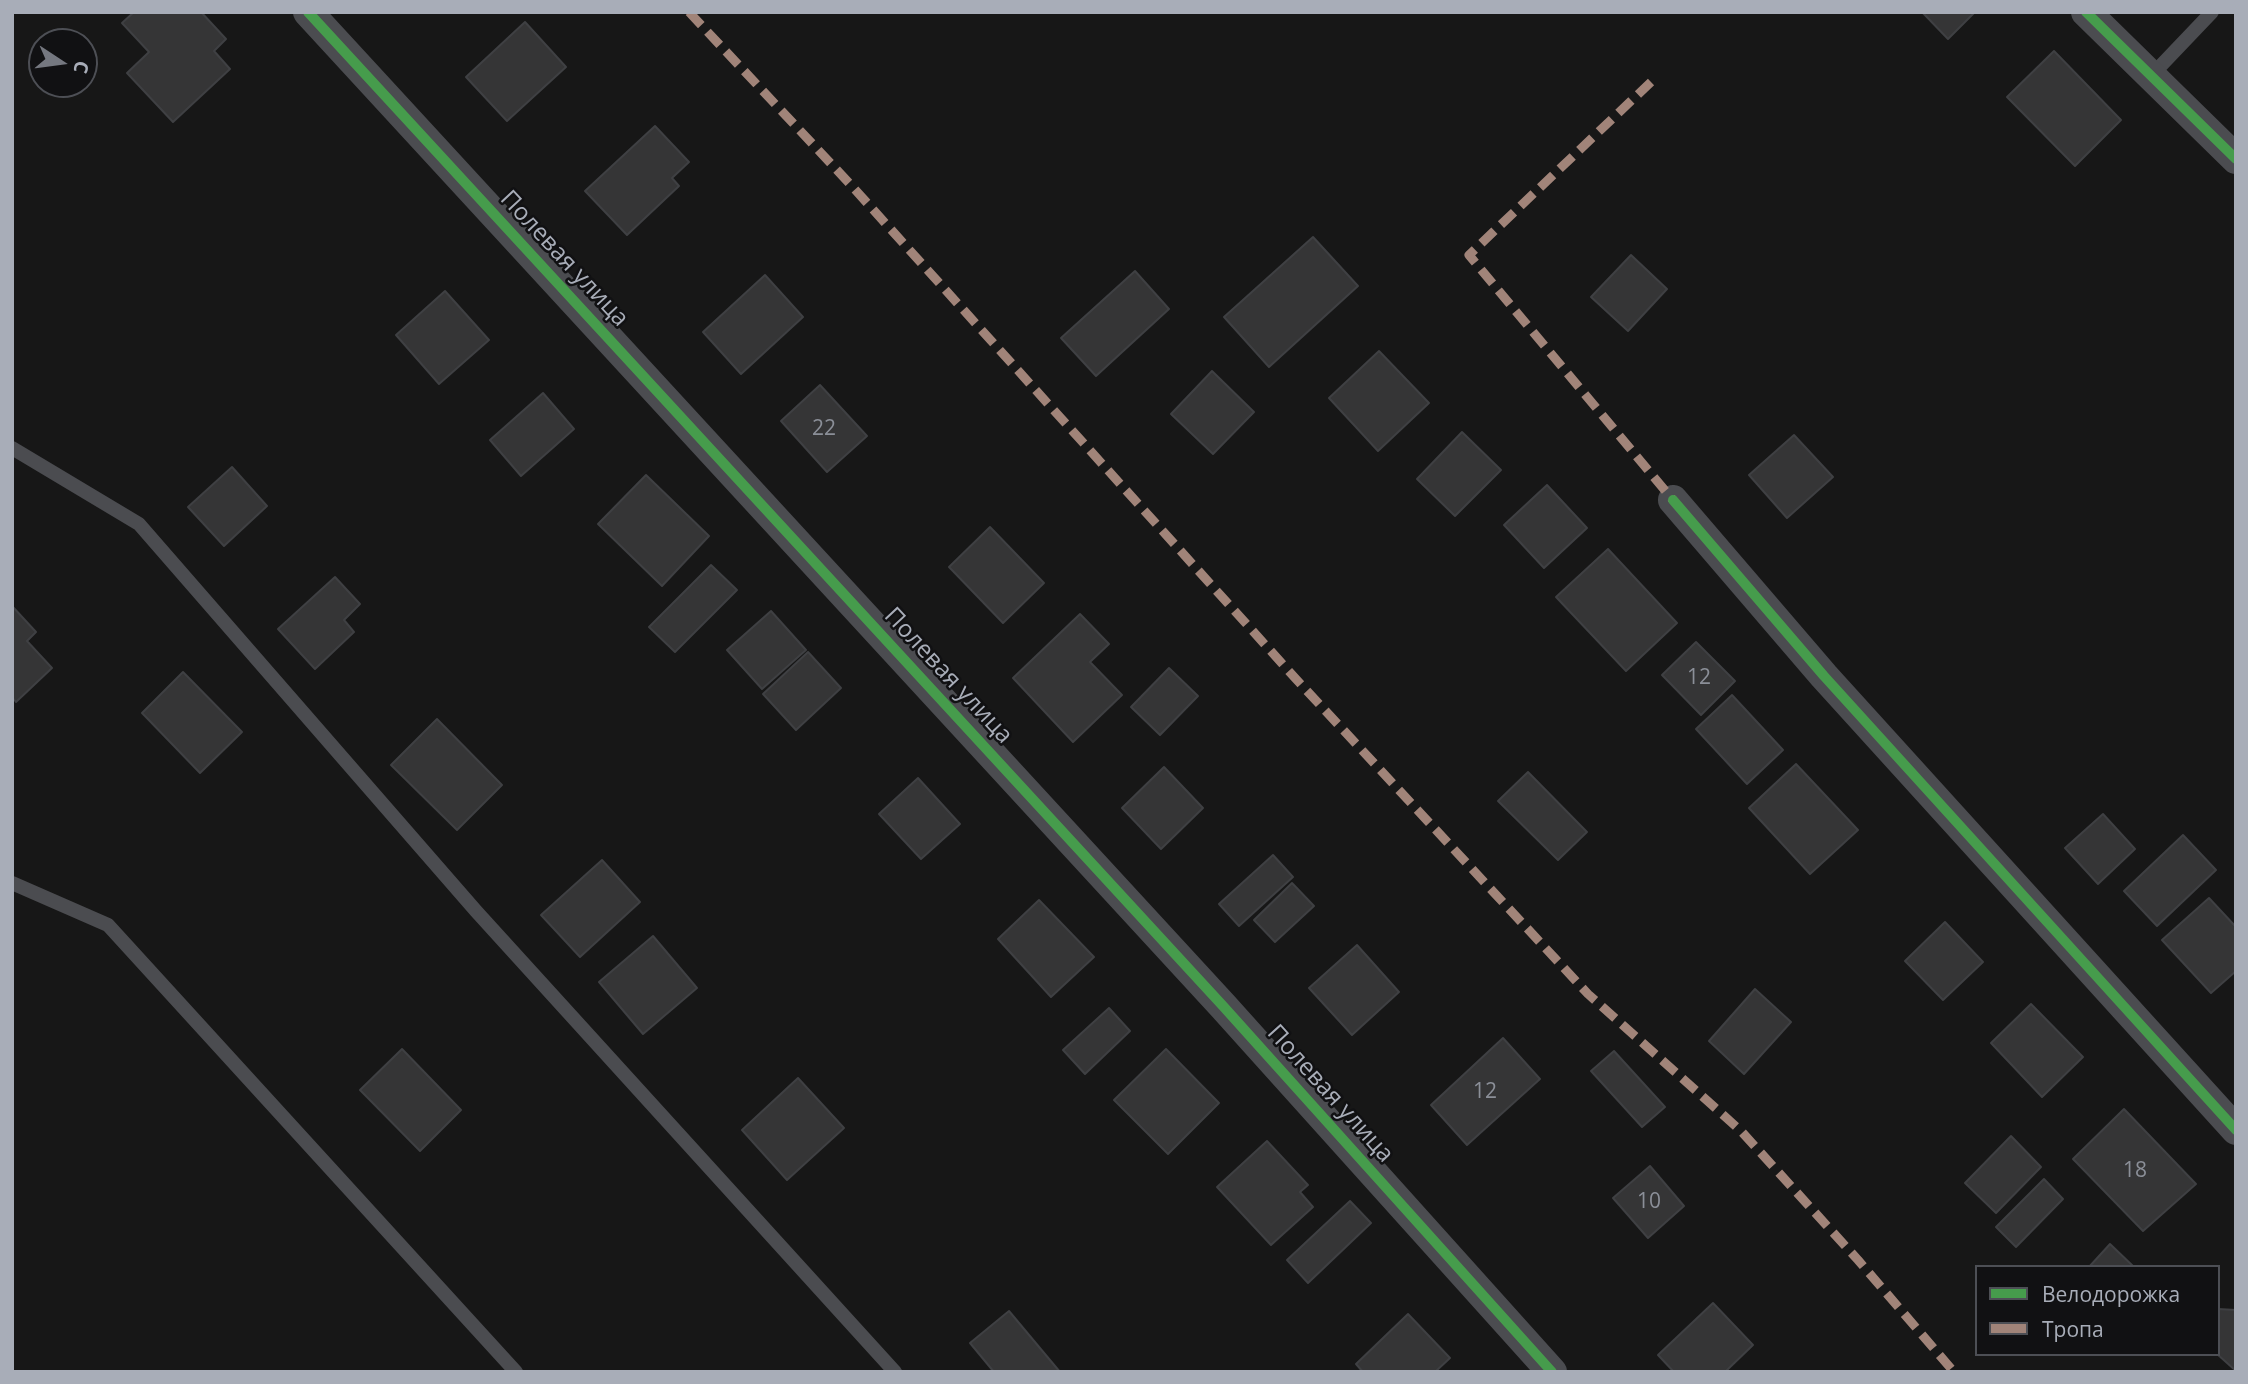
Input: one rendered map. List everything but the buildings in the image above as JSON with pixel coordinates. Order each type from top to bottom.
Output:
[{"type":"street","name":"Полевая улица","points":[[308,12],[1185,965],[1552,1372]]},
{"type":"street","points":[[2086,12],[2236,159]]},
{"type":"street","points":[[1673,500],[1824,676],[2236,1130]]},
{"type":"lane","points":[[2151,76],[2212,12]]},
{"type":"lane","points":[[12,448],[139,524],[476,911],[895,1372]]},
{"type":"lane","points":[[12,883],[108,925],[516,1372]]},
{"type":"marked path","points":[[689,12],[850,184],[1296,679],[1588,994],[1741,1131],[1858,1260],[1954,1372]]},
{"type":"marked path","points":[[1651,82],[1469,255],[1673,500]]},
{"type":"cycle path","points":[[308,12],[1223,1006],[1552,1372]]},
{"type":"cycle path","points":[[2086,12],[2236,159]]},
{"type":"cycle path","points":[[1673,500],[1824,676],[2236,1130]]}]
